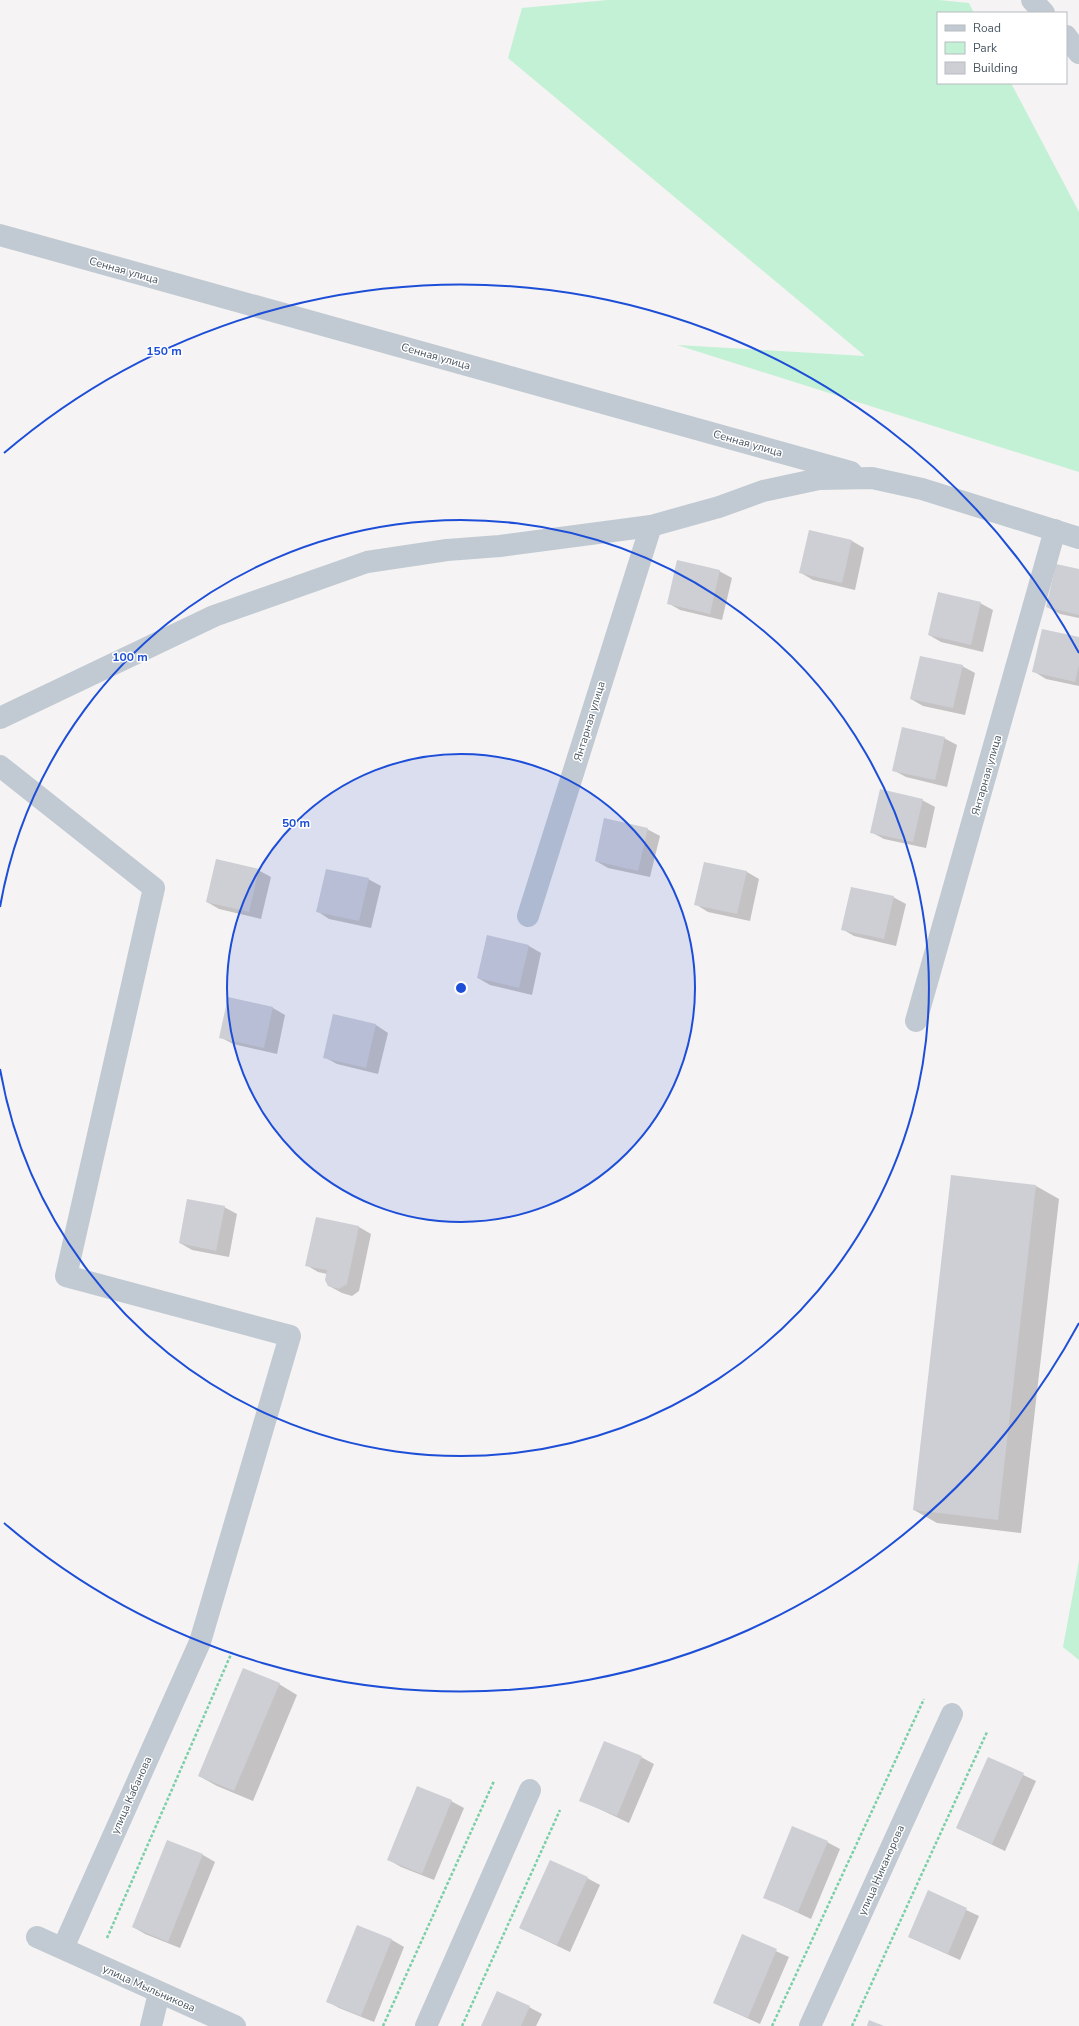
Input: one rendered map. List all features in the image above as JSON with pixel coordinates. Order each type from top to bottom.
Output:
[{"type":"street","points":[[1032,0],[1043,12]]},
{"type":"street","points":[[1067,37],[1079,53]]},
{"type":"street","name":"Сенная улица","points":[[0,235],[872,478]]},
{"type":"street","points":[[0,718],[214,616],[366,562],[447,550],[500,546],[651,526],[719,507],[763,491],[819,479],[872,478],[922,489],[1079,538]]},
{"type":"street","name":"Янтарная улица","points":[[528,916],[651,526]]},
{"type":"street","name":"Янтарная улица","points":[[916,1021],[1055,530]]},
{"type":"street","points":[[0,766],[9,782]]},
{"type":"street","name":"улица Кабанова","points":[[9,782],[154,888],[66,1276],[290,1336],[200,1642],[63,1948]]},
{"type":"street","name":"улица Никанорова","points":[[810,2026],[952,1714]]},
{"type":"street","points":[[426,2026],[530,1790]]},
{"type":"street","name":"улица Мыльникова","points":[[37,1937],[235,2026]]},
{"type":"street","points":[[151,2026],[159,1993]]},
{"type":"path","points":[[95,1964],[232,1652]]},
{"type":"path","points":[[772,2026],[924,1699]]},
{"type":"path","points":[[852,2026],[987,1732]]},
{"type":"path","points":[[383,2026],[494,1781]]},
{"type":"path","points":[[462,2026],[560,1810]]},
{"type":"green space","points":[[608,0],[939,0],[969,3],[974,12],[937,12],[937,84],[1012,84],[1079,212],[1079,472],[677,345],[865,356],[508,58],[522,8]]},
{"type":"green space","points":[[1079,1561],[1079,1660],[1063,1647]]},
{"type":"building","points":[[809,530],[852,540],[842,583],[799,573]]},
{"type":"building","points":[[677,560],[720,570],[710,614],[667,604]]},
{"type":"building","points":[[1056,564],[1079,569],[1079,615],[1046,607]]},
{"type":"building","points":[[938,592],[981,602],[971,645],[928,635]]},
{"type":"building","points":[[1042,629],[1079,637],[1079,665],[1075,682],[1032,672]]},
{"type":"building","points":[[920,656],[963,665],[953,708],[910,699]]},
{"type":"building","points":[[902,727],[945,737],[935,780],[892,771]]},
{"type":"building","points":[[880,789],[923,799],[913,842],[870,833]]},
{"type":"building","points":[[604,818],[648,828],[638,871],[595,861]]},
{"type":"building","points":[[216,859],[259,869],[249,912],[206,902]]},
{"type":"building","points":[[704,862],[747,871],[737,914],[694,905]]},
{"type":"building","points":[[326,869],[369,878],[359,921],[316,912]]},
{"type":"building","points":[[851,887],[894,896],[884,939],[841,930]]},
{"type":"building","points":[[487,935],[529,945],[519,988],[477,978]]},
{"type":"building","points":[[228,997],[273,1007],[264,1048],[219,1038]]},
{"type":"building","points":[[333,1014],[376,1024],[366,1068],[323,1058]]},
{"type":"building","points":[[951,1175],[1036,1185],[998,1520],[913,1510]]},
{"type":"building","points":[[187,1199],[225,1206],[216,1251],[179,1243]]},
{"type":"building","points":[[316,1217],[359,1226],[347,1284],[339,1289],[328,1286],[325,1280],[327,1270],[305,1266]]},
{"type":"building","points":[[243,1668],[280,1683],[234,1791],[198,1776]]},
{"type":"building","points":[[604,1741],[642,1756],[617,1816],[579,1801]]},
{"type":"building","points":[[988,1757],[1024,1773],[992,1844],[956,1828]]},
{"type":"building","points":[[417,1786],[452,1800],[422,1874],[387,1860]]},
{"type":"building","points":[[792,1826],[828,1841],[798,1912],[763,1898]]},
{"type":"building","points":[[167,1840],[203,1854],[168,1942],[132,1927]]},
{"type":"building","points":[[550,1860],[588,1877],[557,1945],[519,1928]]},
{"type":"building","points":[[928,1890],[967,1908],[948,1954],[908,1937]]},
{"type":"building","points":[[357,1925],[392,1939],[361,2016],[326,2002]]},
{"type":"building","points":[[742,1934],[777,1949],[748,2018],[713,2003]]},
{"type":"building","points":[[497,1991],[530,2006],[521,2026],[481,2026]]},
{"type":"building","points":[[869,2020],[884,2026],[867,2026]]}]
